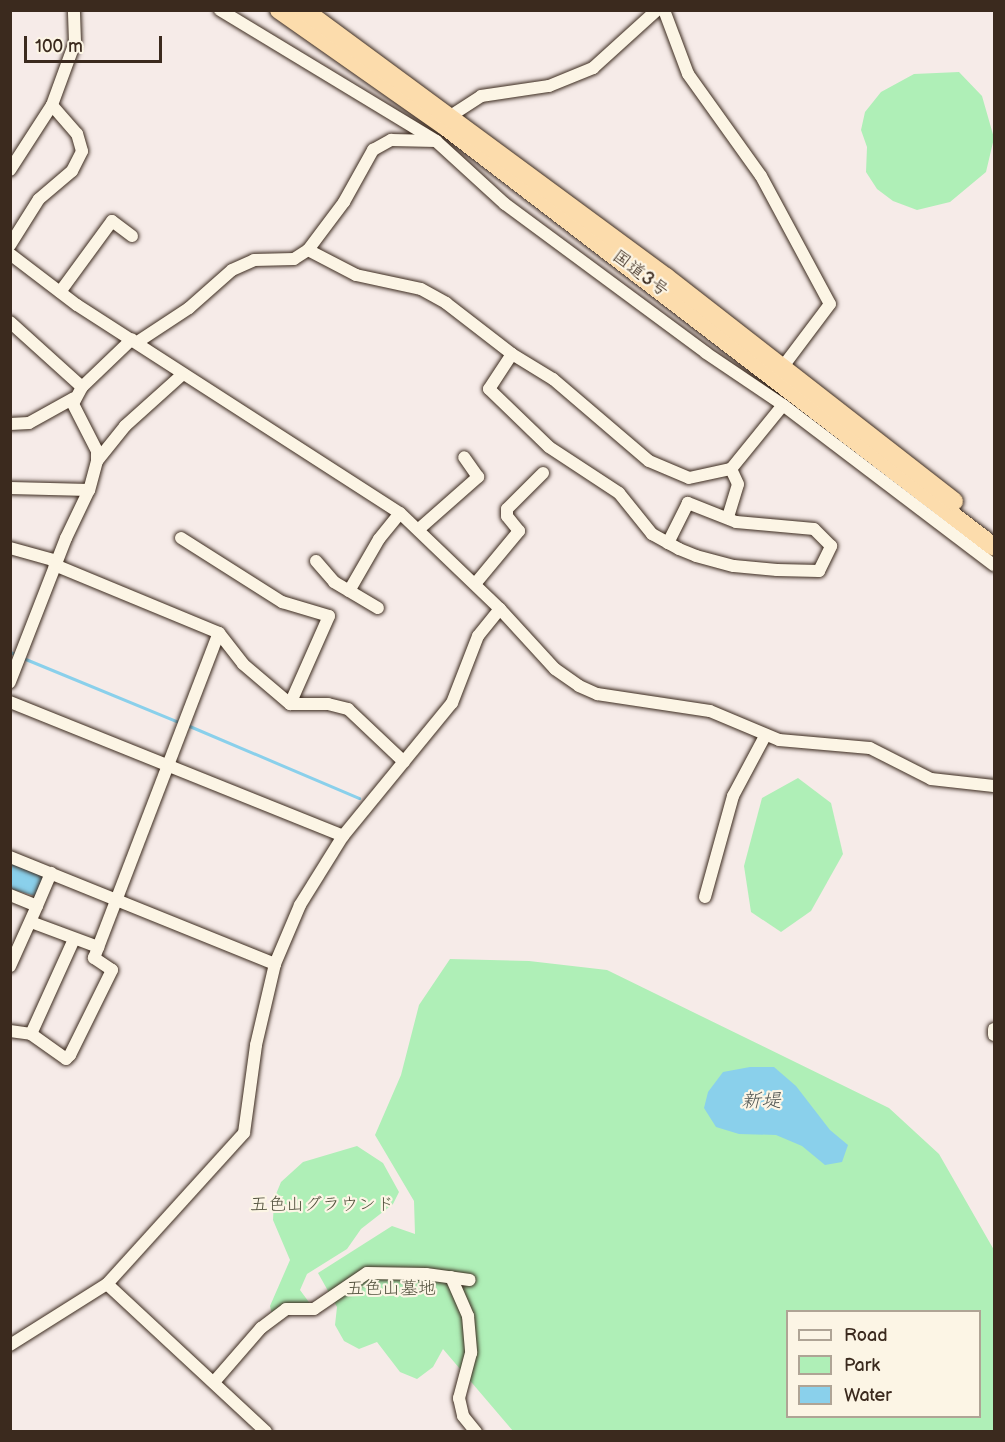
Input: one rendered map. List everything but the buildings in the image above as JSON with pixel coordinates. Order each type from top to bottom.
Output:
[{"type":"highway","name":"国道3号","points":[[279,10],[444,128],[994,547]]},
{"type":"highway","name":"国道3号","points":[[304,10],[444,128]]},
{"type":"highway","name":"国道3号","points":[[775,379],[994,532]]},
{"type":"street","points":[[10,170],[52,105],[75,42],[74,10]]},
{"type":"street","points":[[220,10],[444,128],[505,204],[706,353],[775,379]]},
{"type":"street","points":[[10,424],[29,423],[74,398],[82,387],[136,340],[189,308],[232,270],[254,260],[294,259],[308,250],[344,202],[373,150],[391,140],[444,128],[481,96],[549,86],[593,68],[657,10]]},
{"type":"street","points":[[664,10],[688,74],[761,176],[830,304],[805,342],[775,379]]},
{"type":"street","points":[[10,245],[39,199],[72,171],[82,151],[77,134],[52,105]]},
{"type":"street","points":[[60,292],[112,221],[132,236]]},
{"type":"street","points":[[308,250],[356,274],[421,290],[447,303],[512,354],[553,379],[649,461],[689,478],[731,469],[783,405]]},
{"type":"street","points":[[10,254],[60,292],[136,340],[183,374],[400,513],[500,609],[555,669],[579,686],[597,694],[710,711],[765,736],[804,745],[870,748],[931,779],[994,786]]},
{"type":"street","points":[[10,322],[82,387]]},
{"type":"street","points":[[512,354],[489,389],[549,447],[619,493],[652,534],[668,543],[696,556],[734,566],[819,571],[831,546],[814,529],[736,522],[688,502],[668,543]]},
{"type":"street","points":[[97,461],[125,426],[183,374]]},
{"type":"street","points":[[775,379],[783,405],[994,565]]},
{"type":"street","points":[[10,682],[56,563],[89,490],[97,461],[97,451],[73,404],[74,398]]},
{"type":"street","points":[[419,529],[478,477],[464,457]]},
{"type":"street","points":[[728,517],[738,484],[731,469]]},
{"type":"street","points":[[475,584],[519,531],[507,516],[507,509],[543,473]]},
{"type":"street","points":[[10,488],[89,490]]},
{"type":"street","points":[[349,591],[379,539],[400,513]]},
{"type":"street","points":[[181,538],[282,602],[329,616],[290,704]]},
{"type":"street","points":[[10,548],[56,563],[219,633],[243,664],[290,704],[328,704],[348,709],[404,762]]},
{"type":"street","points":[[316,561],[334,582],[378,608]]},
{"type":"street","points":[[10,1345],[107,1284],[244,1134],[256,1045],[275,964],[300,905],[343,836],[452,703],[478,636],[500,609]]},
{"type":"street","points":[[10,1030],[31,1034],[66,1059],[70,1055],[111,970],[94,958],[219,633]]},
{"type":"street","points":[[10,702],[343,836]]},
{"type":"street","points":[[705,897],[733,796],[765,736]]},
{"type":"street","points":[[10,856],[275,964]]},
{"type":"street","points":[[10,966],[51,873]]},
{"type":"street","points":[[10,895],[37,906]]},
{"type":"street","points":[[31,922],[98,947]]},
{"type":"street","points":[[31,1034],[74,939]]},
{"type":"street","points":[[994,1029],[994,1035]]},
{"type":"street","points":[[214,1382],[261,1328],[285,1309],[314,1309],[367,1273],[470,1280]]},
{"type":"street","points":[[451,1277],[468,1316],[471,1353],[459,1398],[463,1416],[476,1431]]},
{"type":"street","points":[[107,1284],[266,1431]]},
{"type":"green space","points":[[959,72],[982,96],[994,138],[986,172],[950,202],[917,210],[893,201],[877,189],[866,172],[867,147],[861,130],[865,112],[881,92],[914,74]]},
{"type":"green space","points":[[798,778],[831,803],[843,854],[811,911],[781,932],[751,912],[744,866],[762,798]]},
{"type":"green space","name":"五色山墓地","points":[[450,959],[529,961],[607,970],[889,1108],[939,1154],[994,1250],[994,1431],[513,1431],[443,1349],[433,1367],[417,1379],[400,1372],[377,1342],[359,1349],[344,1341],[335,1325],[337,1307],[318,1273],[392,1226],[415,1234],[414,1201],[375,1135],[401,1075],[419,1005]]},
{"type":"green space","name":"五色山グラウンド","points":[[357,1146],[383,1163],[399,1192],[393,1204],[361,1229],[347,1249],[307,1274],[300,1290],[314,1309],[286,1309],[273,1319],[270,1306],[290,1260],[273,1220],[274,1199],[281,1182],[303,1162]]},
{"type":"water","points":[[10,860],[45,874],[35,896],[11,889]]},
{"type":"water","name":"新堤","points":[[750,1067],[774,1067],[796,1086],[830,1130],[848,1145],[842,1162],[825,1165],[802,1146],[776,1135],[739,1134],[716,1127],[704,1108],[708,1092],[723,1072]]},
{"type":"waterway","points":[[10,652],[17,655]]},
{"type":"waterway","points":[[23,658],[181,723]]},
{"type":"waterway","points":[[187,725],[359,798]]}]
